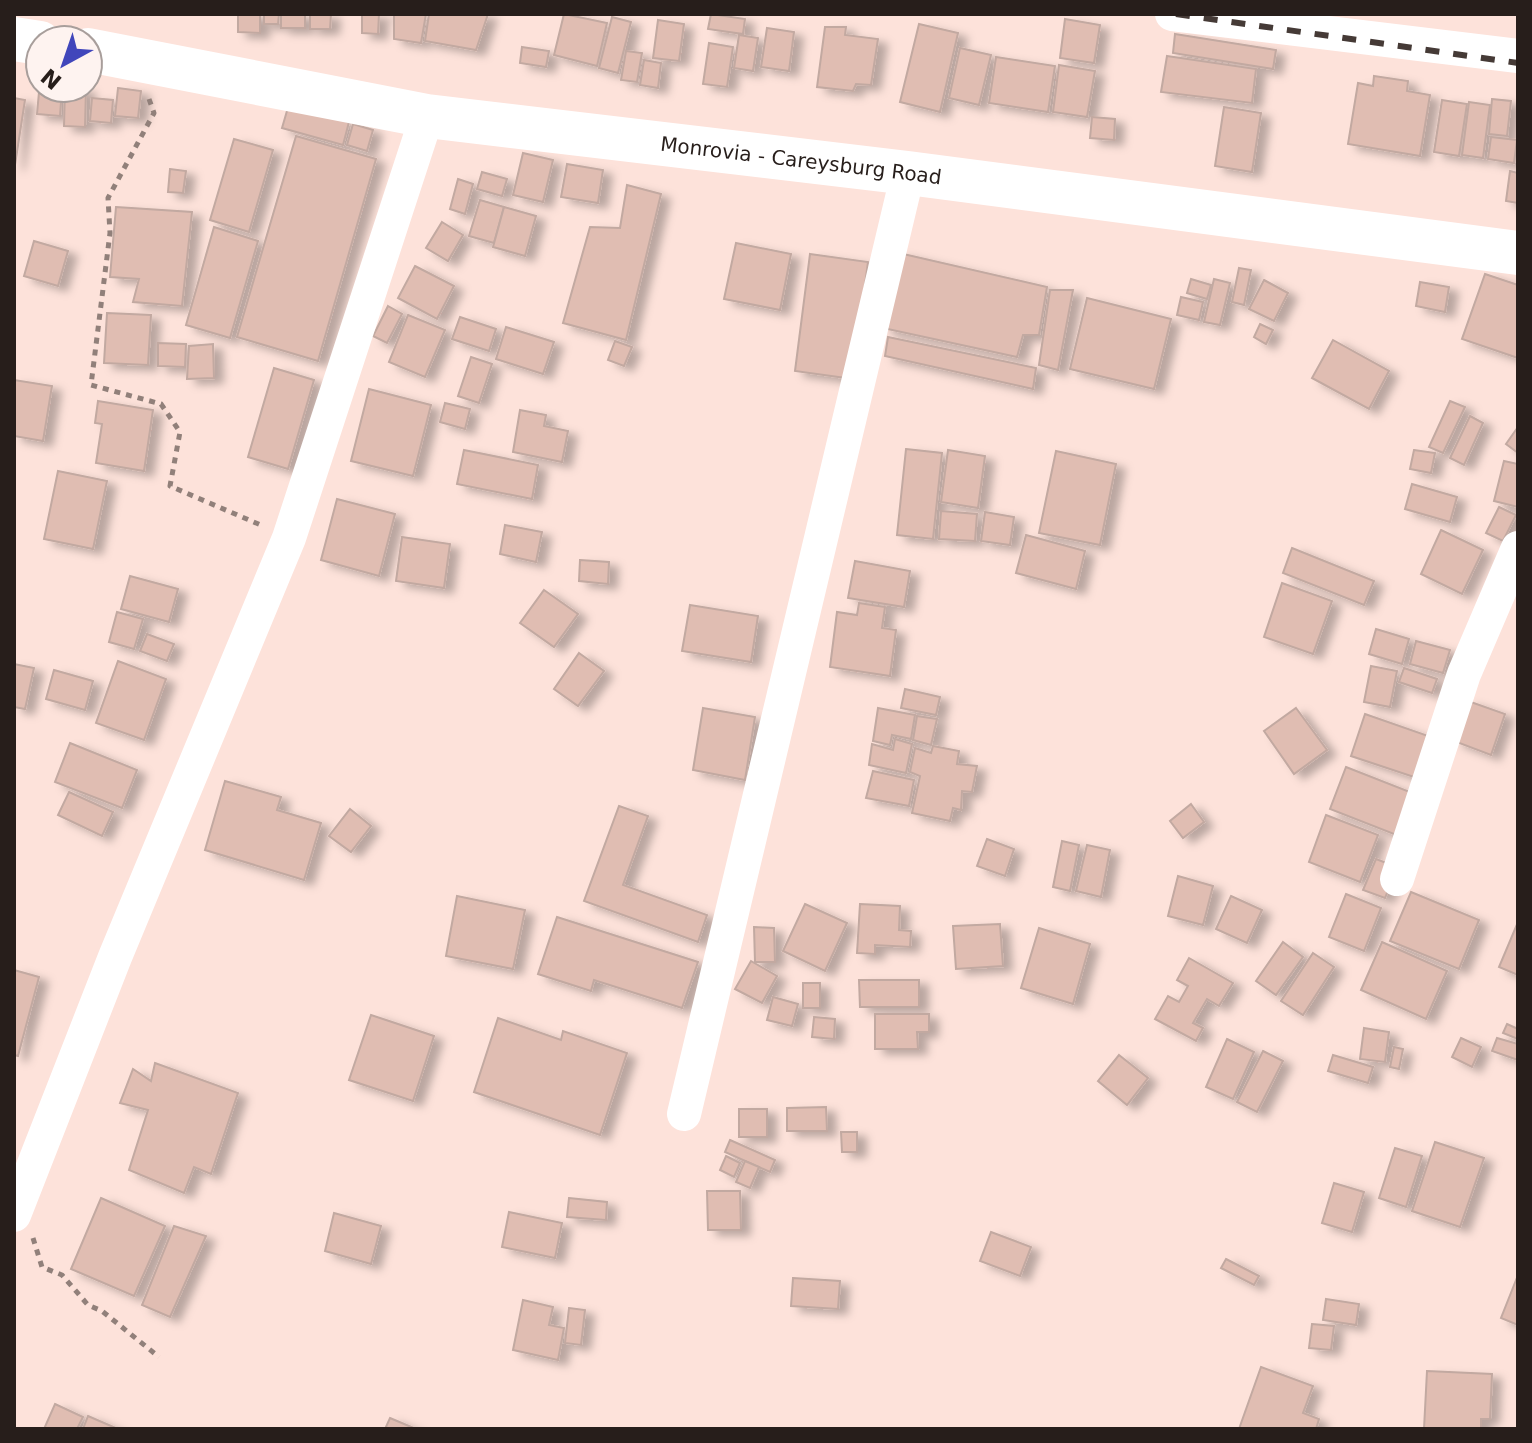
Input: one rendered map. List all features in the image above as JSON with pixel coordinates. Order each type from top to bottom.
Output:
[{"type":"main road","name":"Monrovia - Careysburg Road","points":[[104,52],[427,116],[908,173],[1518,253]]},
{"type":"street","points":[[1172,14],[1518,56]]},
{"type":"street","points":[[18,1206],[115,957],[289,538],[427,116]]},
{"type":"street","points":[[684,1114],[908,173]]},
{"type":"street","points":[[1397,879],[1464,674],[1518,548]]},
{"type":"path","points":[[136,56],[154,113],[108,198],[110,233],[91,385],[161,404],[180,432],[170,486],[289,538]]},
{"type":"path","points":[[18,1206],[42,1267],[62,1275],[88,1305],[102,1311],[159,1357]]},
{"type":"building","points":[[238,14],[260,14],[260,33],[238,32]]},
{"type":"building","points":[[264,14],[279,14],[278,24],[264,24]]},
{"type":"building","points":[[281,14],[305,14],[305,28],[281,28]]},
{"type":"building","points":[[310,14],[331,14],[330,29],[310,29]]},
{"type":"building","points":[[362,14],[379,14],[378,34],[362,33]]},
{"type":"building","points":[[394,14],[426,14],[421,43],[394,39]]},
{"type":"building","points":[[429,14],[488,14],[476,50],[425,41]]},
{"type":"building","points":[[564,14],[607,23],[597,66],[554,55]]},
{"type":"building","points":[[711,14],[745,19],[743,34],[708,29]]},
{"type":"building","points":[[612,17],[631,22],[618,73],[599,68]]},
{"type":"building","points":[[1065,19],[1100,25],[1094,63],[1060,58]]},
{"type":"building","points":[[658,20],[684,24],[679,61],[653,58]]},
{"type":"building","points":[[919,24],[958,33],[940,112],[900,102]]},
{"type":"building","points":[[825,27],[846,27],[845,35],[878,39],[871,85],[856,84],[853,91],[817,87]]},
{"type":"building","points":[[767,28],[794,32],[789,71],[761,67]]},
{"type":"building","points":[[1175,34],[1276,50],[1273,69],[1173,53]]},
{"type":"building","points":[[739,35],[758,38],[753,71],[734,68]]},
{"type":"building","points":[[709,43],[733,47],[727,87],[703,84]]},
{"type":"building","points":[[522,47],[549,51],[546,67],[520,63]]},
{"type":"building","points":[[960,48],[991,55],[979,105],[949,98]]},
{"type":"building","points":[[626,51],[642,53],[637,82],[621,80]]},
{"type":"building","points":[[1167,56],[1256,69],[1252,103],[1161,92]]},
{"type":"building","points":[[996,57],[1055,66],[1048,112],[989,103]]},
{"type":"building","points":[[644,60],[661,63],[658,88],[640,85]]},
{"type":"building","points":[[1059,65],[1095,71],[1087,117],[1053,112]]},
{"type":"building","points":[[1374,76],[1408,81],[1407,91],[1430,95],[1420,156],[1348,144],[1358,83],[1373,86]]},
{"type":"building","points":[[118,88],[141,91],[138,118],[115,116]]},
{"type":"building","points":[[14,98],[24,100],[24,104],[14,165]]},
{"type":"building","points":[[104,99],[113,100],[111,123],[90,121],[91,104],[104,104]]},
{"type":"building","points":[[1492,99],[1511,101],[1507,136],[1489,134]]},
{"type":"building","points":[[1442,100],[1467,104],[1459,156],[1434,152]]},
{"type":"building","points":[[1469,102],[1490,105],[1483,158],[1462,155]]},
{"type":"building","points":[[38,104],[61,104],[60,116],[37,114]]},
{"type":"building","points":[[65,104],[86,104],[85,127],[64,126]]},
{"type":"building","points":[[289,104],[349,122],[343,145],[282,128]]},
{"type":"building","points":[[1224,107],[1261,113],[1252,172],[1215,166]]},
{"type":"building","points":[[1092,117],[1115,119],[1114,140],[1090,138]]},
{"type":"building","points":[[353,124],[373,130],[367,151],[347,145]]},
{"type":"building","points":[[296,136],[376,159],[318,361],[237,337]]},
{"type":"building","points":[[1491,137],[1517,140],[1514,163],[1488,159]]},
{"type":"building","points":[[234,139],[273,150],[249,232],[210,220]]},
{"type":"building","points":[[523,153],[553,160],[543,202],[513,195]]},
{"type":"building","points":[[567,164],[603,170],[598,203],[561,197]]},
{"type":"building","points":[[170,169],[186,171],[183,193],[168,192]]},
{"type":"building","points":[[1510,171],[1518,173],[1518,203],[1506,201]]},
{"type":"building","points":[[482,172],[507,179],[502,196],[477,189]]},
{"type":"building","points":[[458,179],[473,184],[465,214],[450,209]]},
{"type":"building","points":[[627,185],[661,194],[626,340],[563,323],[590,227],[620,228]]},
{"type":"building","points":[[480,200],[504,207],[494,243],[469,236]]},
{"type":"building","points":[[116,207],[192,212],[182,306],[133,302],[139,279],[110,277]]},
{"type":"building","points":[[504,207],[536,216],[525,256],[493,247]]},
{"type":"building","points":[[442,222],[463,235],[448,261],[426,248]]},
{"type":"building","points":[[214,227],[258,241],[230,338],[186,325]]},
{"type":"building","points":[[34,241],[68,251],[58,286],[24,276]]},
{"type":"building","points":[[736,243],[791,254],[780,310],[724,299]]},
{"type":"building","points":[[899,253],[1047,287],[1039,335],[1023,335],[1017,357],[883,328]]},
{"type":"building","points":[[810,254],[868,262],[853,379],[795,371]]},
{"type":"building","points":[[415,266],[454,286],[437,319],[398,298]]},
{"type":"building","points":[[1239,268],[1251,270],[1244,305],[1232,302]]},
{"type":"building","points":[[1485,274],[1518,285],[1518,358],[1462,339]]},
{"type":"building","points":[[1191,279],[1211,285],[1207,299],[1187,293]]},
{"type":"building","points":[[1214,279],[1230,283],[1220,325],[1204,322]]},
{"type":"building","points":[[1264,280],[1288,293],[1274,321],[1249,309]]},
{"type":"building","points":[[1420,282],[1449,287],[1445,312],[1416,306]]},
{"type":"building","points":[[1050,290],[1073,290],[1058,370],[1039,365]]},
{"type":"building","points":[[1181,297],[1203,302],[1199,320],[1177,315]]},
{"type":"building","points":[[1087,298],[1171,319],[1154,389],[1070,369]]},
{"type":"building","points":[[388,306],[402,314],[387,343],[373,336]]},
{"type":"building","points":[[107,313],[151,315],[148,365],[104,363]]},
{"type":"building","points":[[408,315],[445,330],[425,377],[389,362]]},
{"type":"building","points":[[460,317],[496,329],[489,351],[452,339]]},
{"type":"building","points":[[1260,324],[1273,330],[1266,344],[1254,337]]},
{"type":"building","points":[[506,327],[554,342],[543,374],[496,359]]},
{"type":"building","points":[[888,337],[1036,368],[1033,389],[885,356]]},
{"type":"building","points":[[1333,340],[1389,371],[1369,409],[1312,378]]},
{"type":"building","points":[[615,341],[632,347],[624,366],[608,360]]},
{"type":"building","points":[[158,343],[186,344],[185,367],[158,366]]},
{"type":"building","points":[[213,344],[214,378],[187,379],[189,346]]},
{"type":"building","points":[[471,357],[492,364],[479,403],[458,396]]},
{"type":"building","points":[[274,368],[314,380],[288,469],[248,457]]},
{"type":"building","points":[[14,380],[52,386],[43,441],[14,436]]},
{"type":"building","points":[[369,389],[431,405],[413,476],[351,461]]},
{"type":"building","points":[[98,401],[153,410],[144,471],[96,463],[102,424],[95,423]]},
{"type":"building","points":[[1450,401],[1465,407],[1443,453],[1429,447]]},
{"type":"building","points":[[445,403],[470,409],[465,429],[440,422]]},
{"type":"building","points":[[520,410],[546,415],[544,426],[568,431],[562,462],[513,452]]},
{"type":"building","points":[[1470,416],[1483,423],[1464,465],[1450,458]]},
{"type":"building","points":[[1518,427],[1518,453],[1506,444]]},
{"type":"building","points":[[906,449],[942,453],[933,539],[897,535]]},
{"type":"building","points":[[464,450],[538,465],[532,499],[457,484]]},
{"type":"building","points":[[948,450],[985,456],[978,508],[941,502]]},
{"type":"building","points":[[1414,450],[1435,453],[1431,473],[1410,469]]},
{"type":"building","points":[[1056,451],[1116,464],[1100,545],[1039,533]]},
{"type":"building","points":[[1504,461],[1518,464],[1518,507],[1494,501]]},
{"type":"building","points":[[58,471],[107,481],[93,549],[44,539]]},
{"type":"building","points":[[1412,484],[1457,497],[1450,522],[1405,509]]},
{"type":"building","points":[[337,499],[395,514],[379,576],[321,560]]},
{"type":"building","points":[[1499,507],[1516,515],[1503,541],[1486,533]]},
{"type":"building","points":[[941,511],[977,514],[975,541],[939,539]]},
{"type":"building","points":[[985,512],[1014,517],[1010,545],[981,541]]},
{"type":"building","points":[[505,525],[542,532],[536,562],[500,554]]},
{"type":"building","points":[[1441,530],[1483,550],[1462,594],[1421,574]]},
{"type":"building","points":[[1026,535],[1085,551],[1076,589],[1016,573]]},
{"type":"building","points":[[402,537],[450,544],[444,588],[396,581]]},
{"type":"building","points":[[1292,548],[1374,581],[1364,605],[1283,573]]},
{"type":"building","points":[[580,560],[609,562],[608,584],[579,581]]},
{"type":"building","points":[[855,561],[910,571],[904,607],[848,598]]},
{"type":"building","points":[[130,576],[178,589],[169,622],[121,609]]},
{"type":"building","points":[[1282,583],[1332,601],[1313,654],[1264,637]]},
{"type":"building","points":[[544,590],[578,614],[554,647],[520,623]]},
{"type":"building","points":[[859,603],[885,607],[882,628],[896,630],[890,676],[830,667],[837,612],[857,615]]},
{"type":"building","points":[[690,605],[758,616],[751,662],[682,651]]},
{"type":"building","points":[[117,612],[143,619],[134,649],[109,642]]},
{"type":"building","points":[[1376,629],[1409,639],[1402,664],[1369,654]]},
{"type":"building","points":[[147,634],[174,644],[167,661],[140,651]]},
{"type":"building","points":[[1416,641],[1450,650],[1443,673],[1410,664]]},
{"type":"building","points":[[579,653],[604,671],[578,706],[554,689]]},
{"type":"building","points":[[118,661],[166,679],[144,740],[96,723]]},
{"type":"building","points":[[14,664],[34,668],[25,709],[14,707]]},
{"type":"building","points":[[1371,666],[1397,671],[1390,707],[1364,702]]},
{"type":"building","points":[[1404,668],[1437,679],[1432,693],[1399,682]]},
{"type":"building","points":[[54,670],[93,681],[85,710],[46,699]]},
{"type":"building","points":[[905,689],[940,697],[936,715],[901,708]]},
{"type":"building","points":[[1468,701],[1505,714],[1491,755],[1454,741]]},
{"type":"building","points":[[703,708],[755,717],[745,780],[693,770]]},
{"type":"building","points":[[878,708],[915,715],[911,739],[892,735],[890,745],[873,741]]},
{"type":"building","points":[[1296,708],[1327,750],[1294,774],[1264,731]]},
{"type":"building","points":[[1365,714],[1434,738],[1420,779],[1351,756]]},
{"type":"building","points":[[917,716],[937,719],[931,745],[913,740]]},
{"type":"building","points":[[895,739],[912,744],[906,773],[869,765],[872,744],[893,750]]},
{"type":"building","points":[[70,743],[137,770],[122,808],[55,782]]},
{"type":"building","points":[[933,746],[959,751],[957,764],[977,766],[972,792],[962,791],[961,810],[953,808],[950,821],[912,813],[920,776],[910,772],[915,748],[931,753]]},
{"type":"building","points":[[1346,767],[1415,794],[1399,836],[1330,809]]},
{"type":"building","points":[[873,771],[914,780],[909,806],[866,798]]},
{"type":"building","points":[[225,781],[281,797],[277,810],[321,823],[304,880],[205,850]]},
{"type":"building","points":[[69,792],[113,812],[102,836],[58,815]]},
{"type":"building","points":[[1191,804],[1204,822],[1183,838],[1170,821]]},
{"type":"building","points":[[619,806],[648,816],[623,885],[707,915],[698,942],[584,901]]},
{"type":"building","points":[[350,809],[371,826],[351,852],[329,836]]},
{"type":"building","points":[[1326,815],[1378,835],[1360,882],[1309,862]]},
{"type":"building","points":[[987,839],[1014,849],[1005,876],[977,866]]},
{"type":"building","points":[[1062,841],[1079,845],[1070,891],[1053,887]]},
{"type":"building","points":[[1087,845],[1110,850],[1101,897],[1076,891]]},
{"type":"building","points":[[1376,859],[1397,867],[1385,898],[1363,890]]},
{"type":"building","points":[[1178,876],[1213,886],[1203,925],[1168,916]]},
{"type":"building","points":[[1411,892],[1479,920],[1459,969],[1390,941]]},
{"type":"building","points":[[1346,894],[1381,908],[1364,951],[1329,937]]},
{"type":"building","points":[[457,896],[525,910],[513,969],[446,956]]},
{"type":"building","points":[[1231,896],[1262,910],[1247,943],[1216,929]]},
{"type":"building","points":[[805,904],[847,923],[825,971],[783,951]]},
{"type":"building","points":[[860,904],[900,906],[899,930],[911,931],[910,947],[875,945],[875,954],[857,953]]},
{"type":"building","points":[[557,917],[698,962],[682,1008],[594,980],[591,991],[538,974]]},
{"type":"building","points":[[1518,922],[1518,975],[1499,967]]},
{"type":"building","points":[[1000,924],[1003,966],[956,969],[953,926]]},
{"type":"building","points":[[754,927],[774,928],[775,962],[755,962]]},
{"type":"building","points":[[1039,928],[1090,944],[1073,1004],[1021,988]]},
{"type":"building","points":[[1283,942],[1303,957],[1276,995],[1256,981]]},
{"type":"building","points":[[1382,942],[1447,971],[1426,1019],[1361,990]]},
{"type":"building","points":[[1313,953],[1334,967],[1303,1015],[1281,1001]]},
{"type":"building","points":[[1189,958],[1233,983],[1219,1006],[1207,999],[1193,1023],[1203,1028],[1196,1041],[1155,1019],[1168,996],[1179,1002],[1188,986],[1177,980]]},
{"type":"building","points":[[751,961],[777,976],[762,1003],[735,989]]},
{"type":"building","points":[[14,970],[39,977],[18,1056],[14,1055]]},
{"type":"building","points":[[859,980],[919,980],[919,1007],[860,1007]]},
{"type":"building","points":[[803,983],[820,983],[820,1008],[803,1008]]},
{"type":"building","points":[[773,997],[798,1004],[792,1026],[767,1020]]},
{"type":"building","points":[[875,1014],[929,1014],[929,1032],[917,1032],[918,1049],[875,1049]]},
{"type":"building","points":[[371,1015],[434,1036],[413,1101],[349,1080]]},
{"type":"building","points":[[814,1017],[835,1019],[834,1039],[812,1037]]},
{"type":"building","points":[[498,1018],[561,1040],[563,1031],[627,1053],[600,1135],[474,1092]]},
{"type":"building","points":[[1507,1024],[1518,1029],[1518,1039],[1503,1033]]},
{"type":"building","points":[[1364,1028],[1389,1032],[1385,1062],[1360,1059]]},
{"type":"building","points":[[1461,1038],[1481,1047],[1472,1067],[1452,1057]]},
{"type":"building","points":[[1497,1038],[1518,1044],[1518,1060],[1492,1051]]},
{"type":"building","points":[[1227,1039],[1254,1052],[1233,1099],[1206,1087]]},
{"type":"building","points":[[1394,1047],[1403,1049],[1399,1069],[1390,1067]]},
{"type":"building","points":[[1263,1051],[1283,1061],[1257,1112],[1237,1102]]},
{"type":"building","points":[[1119,1055],[1148,1078],[1127,1105],[1098,1081]]},
{"type":"building","points":[[1333,1055],[1373,1067],[1368,1083],[1328,1071]]},
{"type":"building","points":[[155,1063],[238,1093],[211,1174],[194,1167],[184,1193],[129,1170],[148,1110],[120,1103],[133,1069],[151,1081]]},
{"type":"building","points":[[826,1107],[827,1131],[787,1131],[787,1108]]},
{"type":"building","points":[[739,1109],[767,1109],[767,1137],[739,1137]]},
{"type":"building","points":[[841,1132],[857,1132],[857,1152],[842,1152]]},
{"type":"building","points":[[730,1140],[775,1160],[770,1172],[725,1152]]},
{"type":"building","points":[[1435,1142],[1484,1158],[1460,1227],[1412,1211]]},
{"type":"building","points":[[1395,1148],[1422,1156],[1406,1207],[1379,1198]]},
{"type":"building","points":[[726,1156],[740,1163],[734,1177],[720,1170]]},
{"type":"building","points":[[745,1161],[759,1167],[750,1188],[736,1182]]},
{"type":"building","points":[[1334,1183],[1364,1192],[1352,1232],[1322,1223]]},
{"type":"building","points":[[707,1191],[740,1191],[741,1230],[708,1230]]},
{"type":"building","points":[[101,1198],[165,1226],[134,1296],[71,1269]]},
{"type":"building","points":[[569,1198],[607,1202],[606,1220],[567,1217]]},
{"type":"building","points":[[509,1212],[562,1223],[555,1258],[502,1247]]},
{"type":"building","points":[[334,1213],[381,1226],[371,1264],[325,1251]]},
{"type":"building","points":[[174,1226],[206,1236],[170,1317],[142,1305]]},
{"type":"building","points":[[991,1232],[1031,1247],[1020,1276],[980,1261]]},
{"type":"building","points":[[1226,1259],[1259,1276],[1254,1285],[1221,1268]]},
{"type":"building","points":[[1518,1275],[1518,1325],[1501,1318]]},
{"type":"building","points":[[793,1278],[840,1281],[838,1309],[791,1306]]},
{"type":"building","points":[[1326,1299],[1359,1304],[1356,1325],[1323,1320]]},
{"type":"building","points":[[523,1300],[553,1307],[549,1325],[564,1328],[558,1360],[513,1350]]},
{"type":"building","points":[[569,1308],[585,1310],[581,1345],[565,1343]]},
{"type":"building","points":[[1312,1324],[1334,1326],[1331,1350],[1309,1348]]},
{"type":"building","points":[[1261,1367],[1313,1386],[1303,1413],[1319,1419],[1316,1429],[1239,1429]]},
{"type":"building","points":[[1427,1371],[1492,1374],[1490,1419],[1481,1419],[1481,1429],[1424,1429]]},
{"type":"building","points":[[55,1404],[83,1417],[77,1429],[44,1429]]},
{"type":"building","points":[[88,1416],[118,1429],[83,1429]]},
{"type":"building","points":[[390,1418],[416,1429],[385,1429]]},
{"type":"railway","points":[[1176,14],[1518,63]]}]
